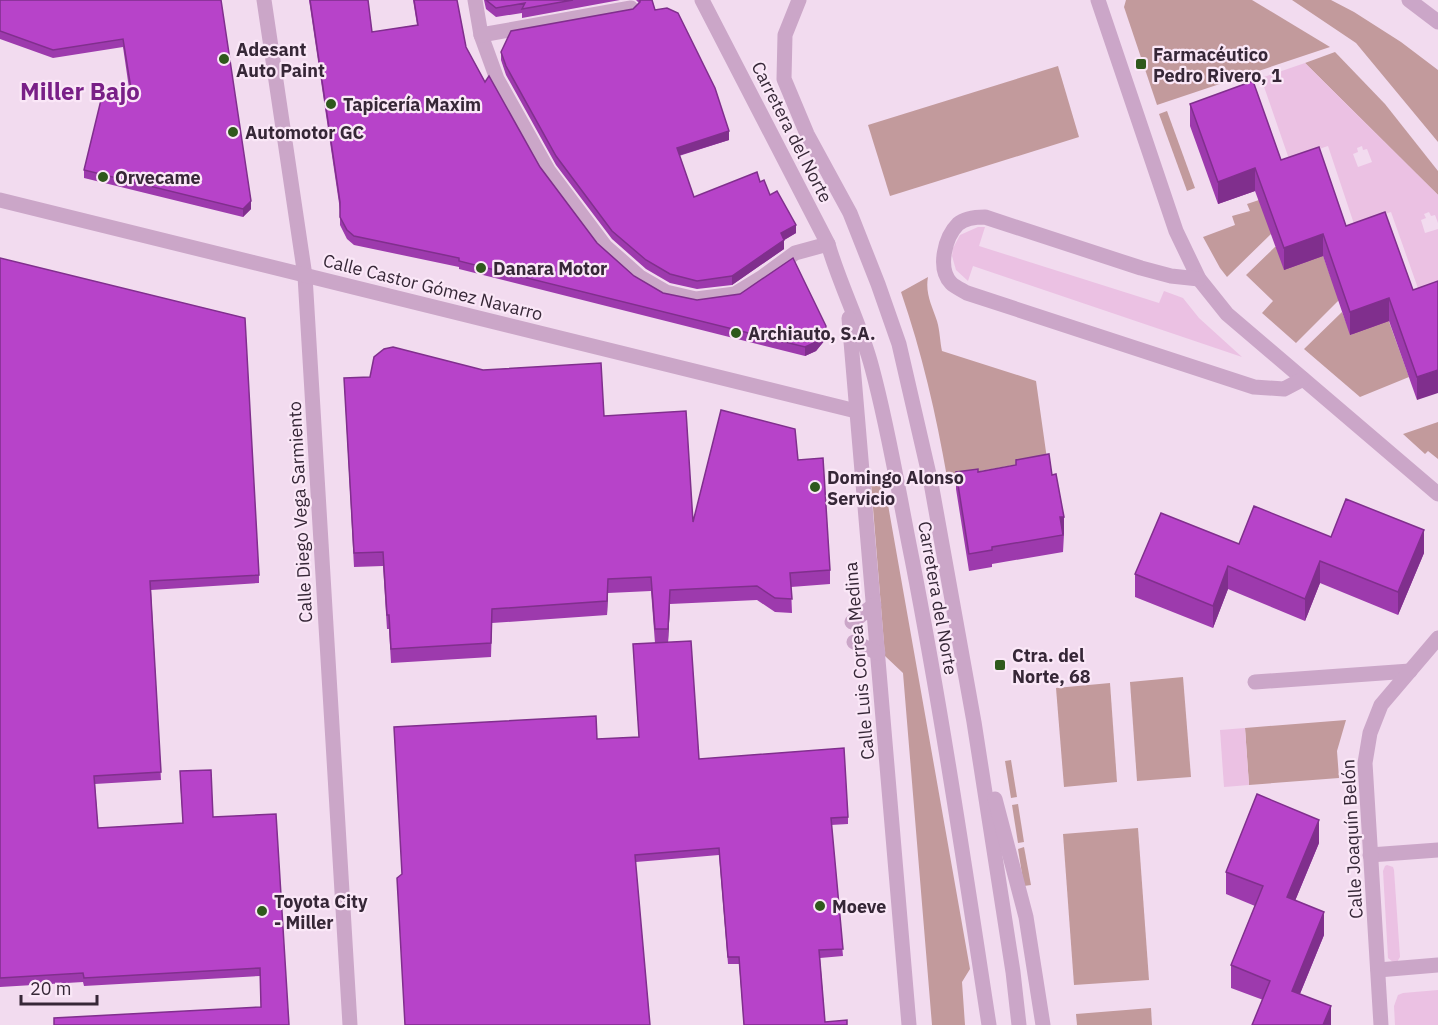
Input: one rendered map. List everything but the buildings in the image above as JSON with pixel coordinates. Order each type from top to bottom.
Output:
[{"type":"street","name":"Calle Diego Vega Sarmiento","points":[[264,0],[305,276],[350,1025]]},
{"type":"street","points":[[475,0],[481,35],[497,79],[548,170],[605,246],[640,276],[666,292],[696,299],[735,294],[795,253],[828,244]]},
{"type":"street","name":"Carretera del Norte","points":[[702,0],[828,244],[872,367],[898,486],[932,668],[989,1025]]},
{"type":"street","name":"Carretera del Norte","points":[[799,0],[785,35],[784,79],[807,134],[850,213],[899,344],[931,483],[974,722],[1019,1025]]},
{"type":"street","points":[[1098,0],[1176,231],[1199,279],[1227,314],[1438,494]]},
{"type":"street","points":[[1409,0],[1438,22]]},
{"type":"street","points":[[481,35],[631,8]]},
{"type":"street","name":"Calle Castor Gómez Navarro","points":[[0,200],[856,411]]},
{"type":"street","points":[[1199,279],[1171,276],[1141,268],[985,217],[972,218],[959,223],[944,251],[944,267],[950,282],[967,293],[1254,387],[1284,389],[1303,379]]},
{"type":"street","name":"Calle Luis Correa Medina","points":[[846,294],[909,1025]]},
{"type":"street","points":[[852,622],[874,605]]},
{"type":"street","name":"Calle Joaquín Belón","points":[[1381,1025],[1365,763],[1370,733],[1382,705],[1438,638]]},
{"type":"street","points":[[854,642],[878,653]]},
{"type":"street","points":[[1255,682],[1410,671]]},
{"type":"street","name":"Carretera del Norte","points":[[974,722],[1026,917],[1043,1025]]},
{"type":"street","points":[[1371,855],[1438,850]]},
{"type":"street","points":[[1378,970],[1438,965]]},
{"type":"shaded area","points":[[1126,0],[1252,0],[1330,47],[1157,105],[1124,7]]},
{"type":"shaded area","points":[[1292,0],[1331,0],[1401,42],[1438,70],[1438,142],[1356,43]]},
{"type":"shaded area","points":[[1335,52],[1385,104],[1438,171],[1438,195],[1305,63]]},
{"type":"shaded area","points":[[1305,63],[1438,195],[1438,223],[1435,215],[1431,216],[1429,212],[1424,214],[1426,218],[1421,220],[1425,233],[1438,229],[1438,288],[1420,294],[1391,212],[1354,224],[1328,146],[1289,159],[1261,78]],"holes":[[[1362,146],[1363,150],[1367,149],[1372,162],[1358,167],[1353,154],[1358,152],[1357,148]]]},
{"type":"shaded area","points":[[1058,66],[1079,137],[890,196],[868,125]]},
{"type":"shaded area","points":[[1167,111],[1195,188],[1187,191],[1159,114]]},
{"type":"shaded area","points":[[1259,200],[1276,229],[1227,277],[1203,237],[1235,225],[1232,216],[1250,211],[1247,204]]},
{"type":"shaded area","points":[[978,227],[985,227],[979,246],[1159,303],[1164,291],[1183,298],[1199,318],[1242,357],[973,266],[968,281],[956,270],[952,256],[953,248],[960,235]]},
{"type":"shaded area","points":[[1318,242],[1331,278],[1343,296],[1296,343],[1262,313],[1273,301],[1246,275],[1275,247]]},
{"type":"shaded area","points":[[928,277],[928,294],[938,325],[942,351],[1036,381],[1047,459],[947,477],[928,384],[901,292]]},
{"type":"shaded area","points":[[1384,308],[1409,377],[1360,397],[1304,349],[1342,312],[1351,335]]},
{"type":"shaded area","points":[[1438,422],[1438,459],[1428,451],[1425,454],[1403,434]]},
{"type":"shaded area","points":[[884,482],[970,969],[962,982],[965,1025],[932,1025],[903,673],[885,656],[871,483]]},
{"type":"shaded area","points":[[1183,677],[1191,777],[1137,781],[1130,682]]},
{"type":"shaded area","points":[[1110,683],[1117,782],[1064,787],[1056,688]]},
{"type":"shaded area","points":[[1346,720],[1337,751],[1339,778],[1249,785],[1245,728]]},
{"type":"shaded area","points":[[1245,728],[1249,785],[1224,787],[1220,730]]},
{"type":"shaded area","points":[[1011,760],[1017,797],[1011,798],[1005,761]]},
{"type":"shaded area","points":[[1018,804],[1024,842],[1018,843],[1012,805]]},
{"type":"shaded area","points":[[1138,828],[1149,980],[1074,985],[1063,834]]},
{"type":"shaded area","points":[[1024,847],[1031,885],[1024,886],[1018,849]]},
{"type":"shaded area","points":[[1387,865],[1393,867],[1394,870],[1400,957],[1397,962],[1388,958],[1383,871]]},
{"type":"shaded area","points":[[1438,990],[1438,1025],[1395,1025],[1394,1006],[1398,995]]},
{"type":"shaded area","points":[[1151,1008],[1152,1025],[1077,1025],[1076,1014]]},
{"type":"place","name":"Adesant Auto Paint","points":[[224,59]]},
{"type":"place","name":"Farmacéutico Pedro Rivero, 1","points":[[1141,64]]},
{"type":"place","name":"Tapicería Maxim","points":[[331,104]]},
{"type":"place","name":"Automotor GC","points":[[233,132]]},
{"type":"place","name":"Orvecame","points":[[103,177]]},
{"type":"place","name":"Danara Motor","points":[[481,268]]},
{"type":"place","name":"Archiauto, S.A.","points":[[736,333]]},
{"type":"place","name":"Domingo Alonso Servicio","points":[[815,487]]},
{"type":"place","name":"Ctra. del Norte, 68","points":[[1000,665]]},
{"type":"place","name":"Moeve","points":[[820,906]]},
{"type":"place","name":"Toyota City - Miller","points":[[262,911]]},
{"type":"district","name":"Miller Bajo","points":[[80,91]]}]
